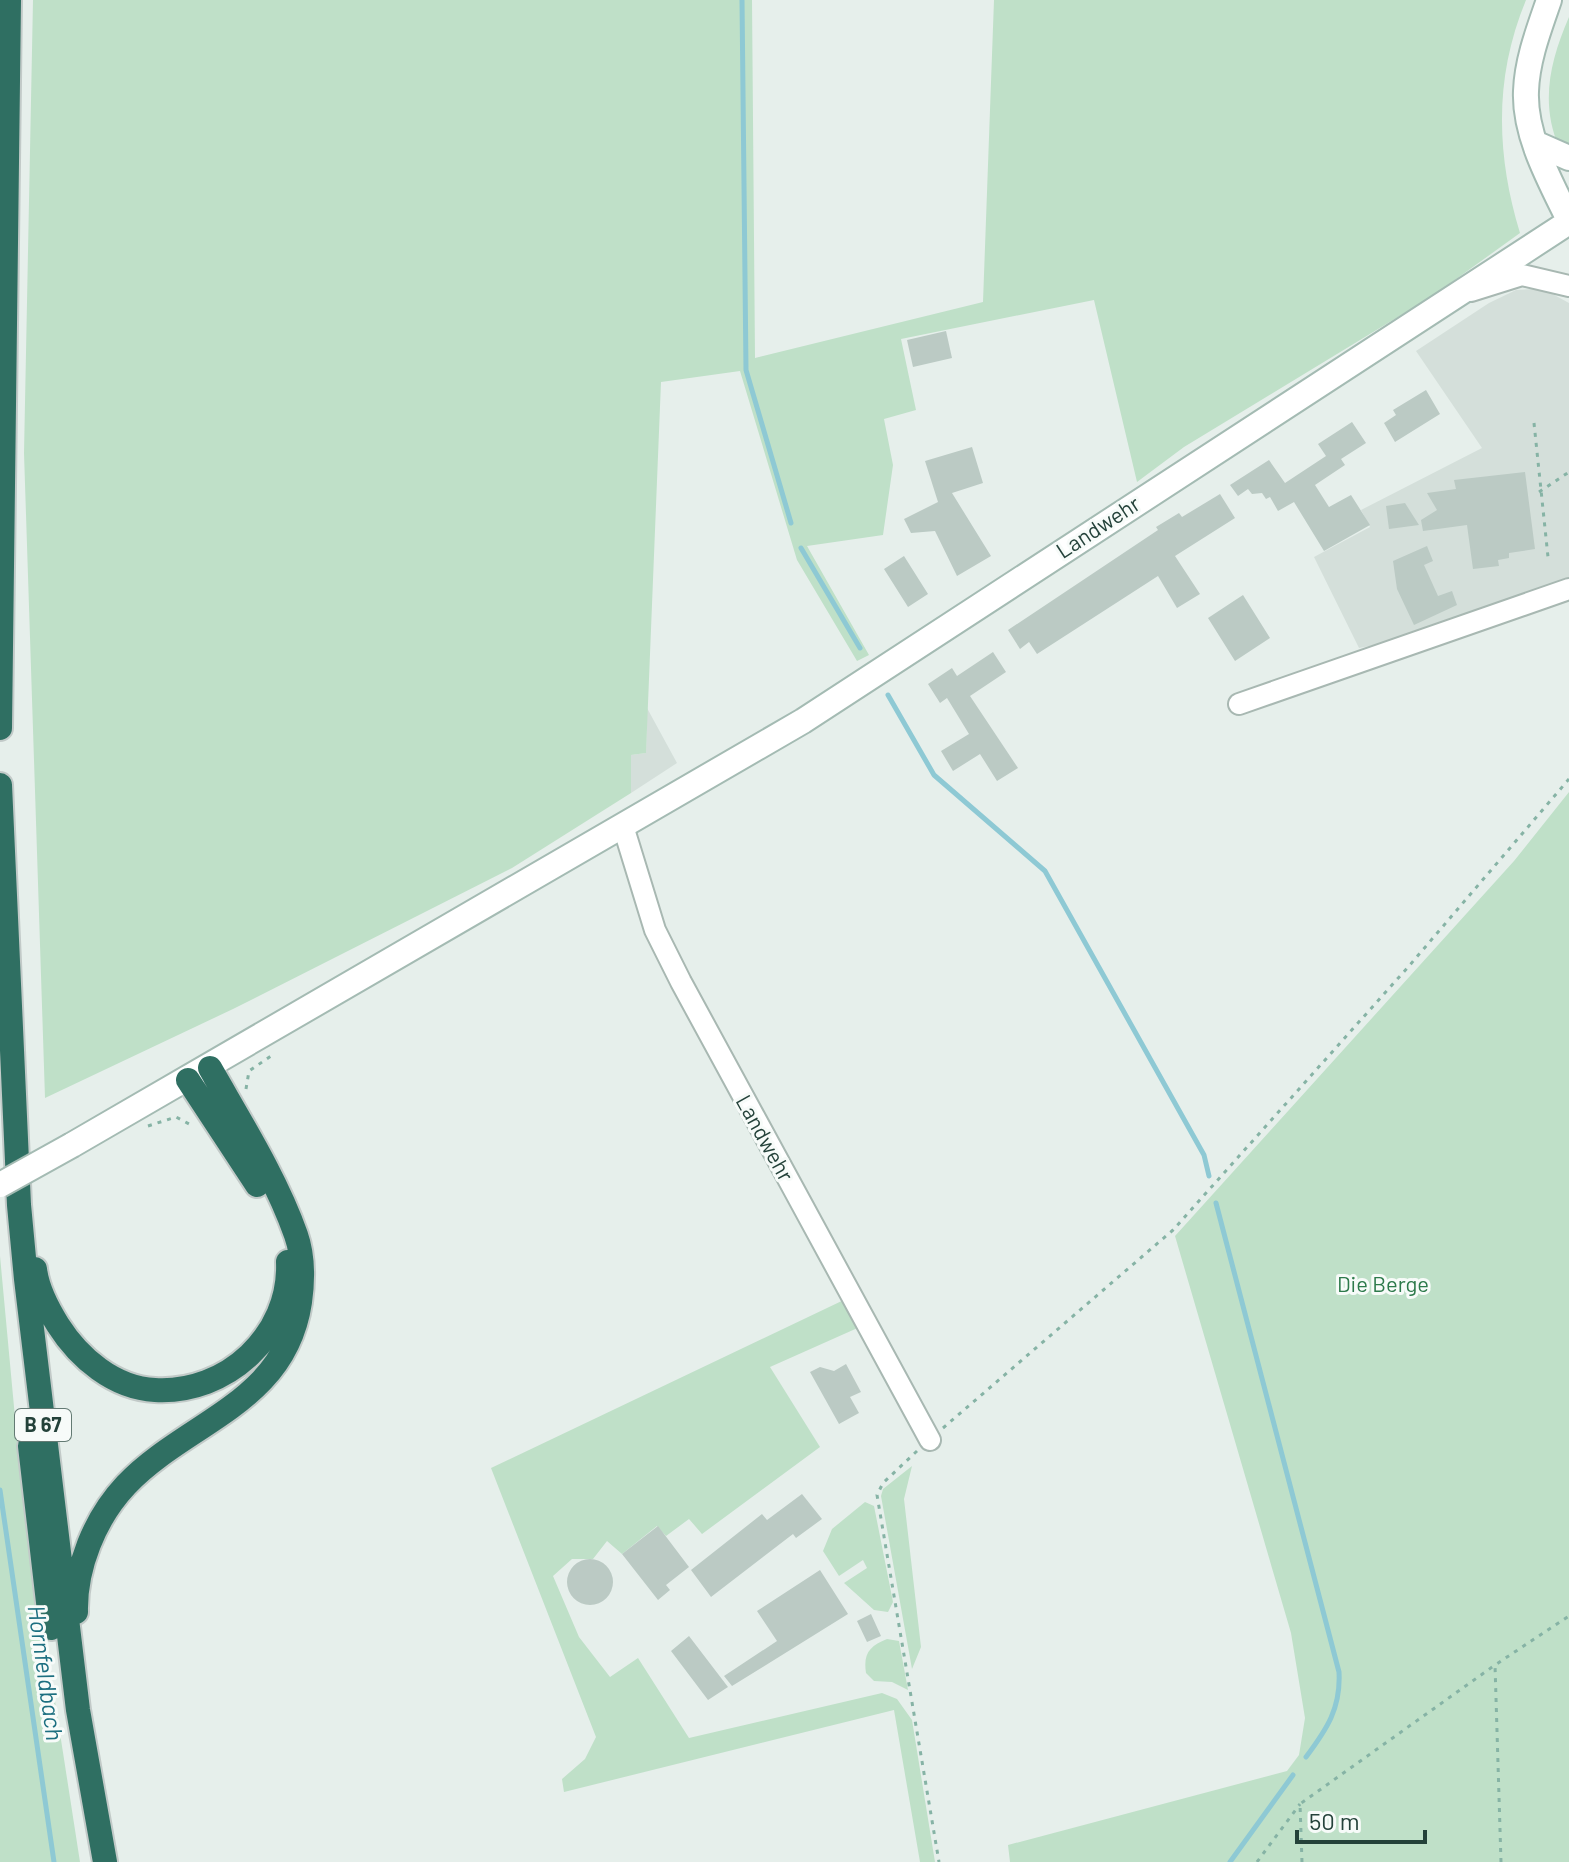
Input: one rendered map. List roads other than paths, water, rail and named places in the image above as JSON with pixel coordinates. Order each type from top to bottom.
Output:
[{"type":"highway","points":[[0,728],[9,0]]},
{"type":"highway","name":"B 67","points":[[0,785],[19,1140],[19,1205],[26,1279],[78,1710],[105,1862]]},
{"type":"highway","points":[[78,1710],[76,1604],[81,1568],[100,1519],[126,1485],[235,1407],[265,1378],[286,1346],[298,1317],[302,1289],[297,1237],[210,1068]]},
{"type":"highway","name":"B 67","points":[[0,1073],[1,1116],[36,1518],[59,1686],[92,1862]]},
{"type":"highway","points":[[19,1140],[36,1277],[52,1315],[75,1350],[106,1375],[154,1390],[203,1383],[225,1375],[267,1338],[281,1310],[286,1285],[287,1245],[258,1186],[188,1080]]},
{"type":"main road","points":[[1549,0],[1531,56],[1526,91],[1528,124],[1569,221]]},
{"type":"main road","points":[[1537,144],[1569,158]]},
{"type":"main road","name":"Landwehr","points":[[0,1185],[210,1068],[803,721],[1569,221]]},
{"type":"street","points":[[1459,295],[1522,275],[1569,286]]},
{"type":"street","points":[[1239,704],[1569,589]]},
{"type":"street","name":"Landwehr","points":[[623,826],[642,894],[674,969],[930,1440]]},
{"type":"waterway","points":[[742,0],[746,370],[791,523]]},
{"type":"waterway","points":[[801,548],[860,648]]},
{"type":"waterway","points":[[888,695],[934,775],[1045,871],[1204,1155],[1209,1176]]},
{"type":"waterway","points":[[1216,1203],[1339,1672],[1338,1697],[1331,1718],[1306,1757]]},
{"type":"waterway","name":"Hornfeldbach","points":[[0,1490],[54,1862]]},
{"type":"waterway","points":[[1230,1862],[1293,1775]]},
{"type":"park label","name":"Die Berge","points":[[1383,1284]]}]
